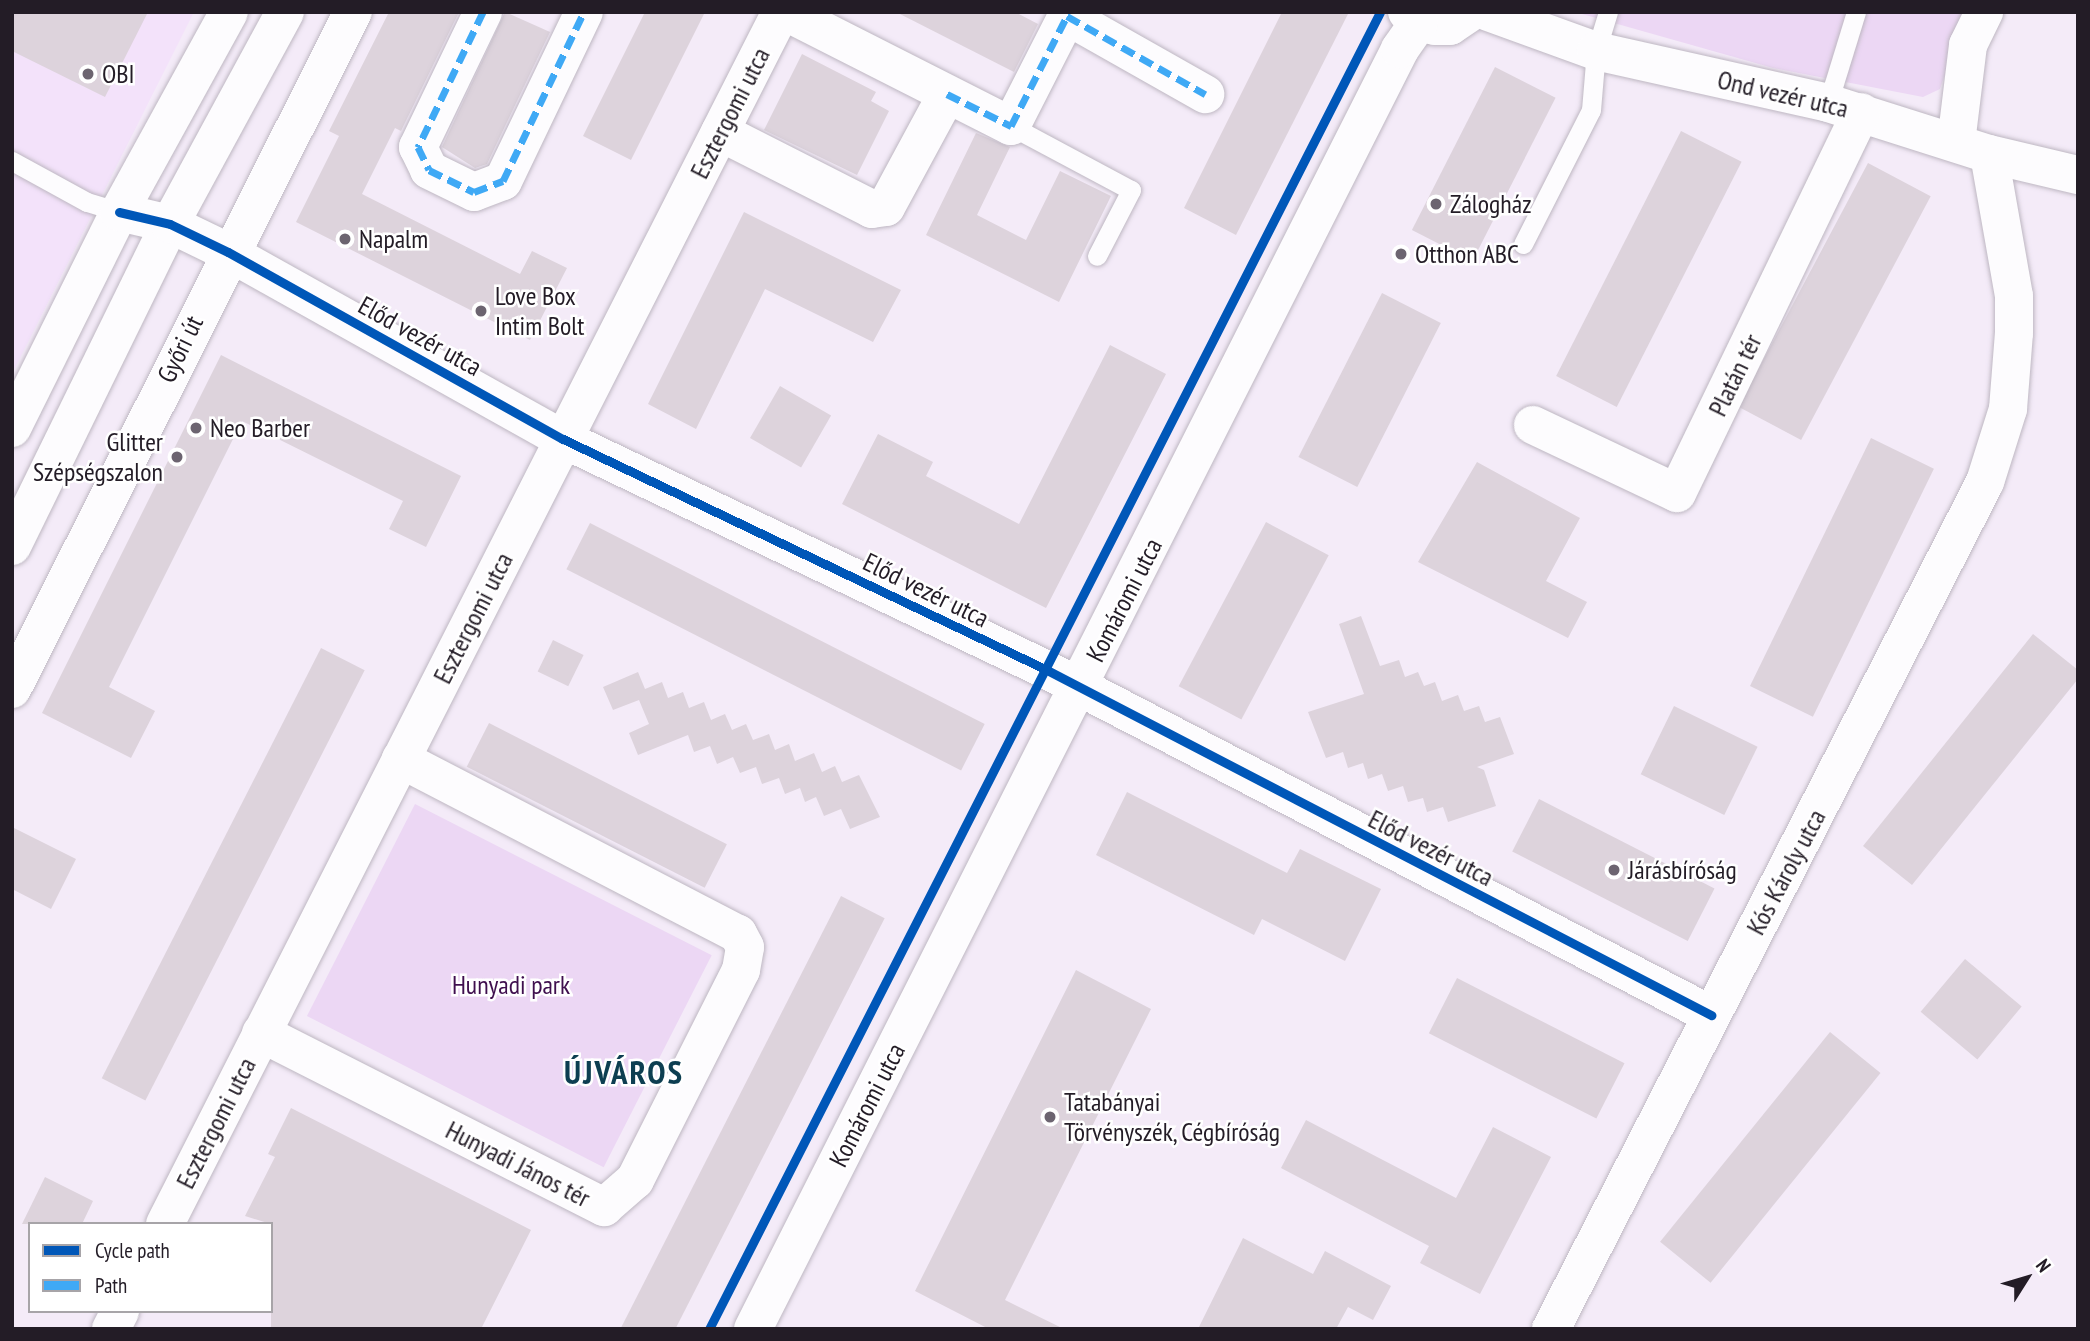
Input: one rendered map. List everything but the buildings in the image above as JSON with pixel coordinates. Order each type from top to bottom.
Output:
[{"type":"street","points":[[12,428],[120,212],[229,12]]},
{"type":"street","points":[[12,546],[170,224],[285,12]]},
{"type":"street","name":"Győri út","points":[[12,689],[228,252],[353,12]]},
{"type":"street","points":[[483,12],[418,147],[429,170],[474,192],[503,181],[584,12]]},
{"type":"street","points":[[783,12],[1011,127],[1067,16],[1205,93]]},
{"type":"street","name":"Esztergomi utca","points":[[166,1222],[783,12]]},
{"type":"street","points":[[1413,17],[1450,26],[1471,12]]},
{"type":"street","name":"Ond vezér utca","points":[[1488,12],[1596,51],[1845,108],[1973,149],[2078,175]]},
{"type":"street","points":[[1973,149],[1968,45],[1984,12]]},
{"type":"street","name":"Komáromi utca","points":[[752,1329],[1079,690],[1400,49],[1413,17]]},
{"type":"street","points":[[720,132],[872,209],[886,207],[947,94]]},
{"type":"street","name":"Platán tér","points":[[1533,425],[1677,493],[1845,108]]},
{"type":"street","name":"Kós Károly utca","points":[[1551,1329],[1968,522],[2008,409],[2014,296],[1973,149]]},
{"type":"street","name":"Előd vezér utca","points":[[120,212],[170,224],[228,252],[564,439],[1079,690],[1711,1015]]},
{"type":"street","name":"Hunyadi János tér","points":[[261,1033],[604,1207],[622,1196],[635,1180],[741,970],[745,947],[738,934],[401,759]]},
{"type":"street","points":[[111,1329],[119,1313]]},
{"type":"lane","points":[[1523,244],[1591,110],[1596,51],[1608,12]]},
{"type":"lane","points":[[1845,108],[1856,12]]},
{"type":"lane","points":[[1011,127],[1131,190],[1097,256]]},
{"type":"lane","points":[[12,161],[87,202],[120,212]]},
{"type":"shaded area","points":[[12,12],[194,12],[12,374]]},
{"type":"green space","points":[[1575,12],[1966,12],[1940,89],[1923,97],[1773,68]]},
{"type":"green space","name":"Hunyadi park","points":[[415,804],[712,955],[604,1167],[307,1016]]},
{"type":"marked path","points":[[483,12],[418,147],[429,170],[474,192],[503,181],[584,12]]},
{"type":"marked path","points":[[947,94],[1011,126],[1067,16],[1205,94]]},
{"type":"cycle path","points":[[709,1329],[1380,12]]},
{"type":"cycle path","points":[[119,212],[170,224],[228,252],[563,439],[1045,669],[1711,1015]]},
{"type":"place","name":"OBI","points":[[88,74]]},
{"type":"place","name":"Zálogház","points":[[1436,204]]},
{"type":"place","name":"Napalm","points":[[345,239]]},
{"type":"place","name":"Otthon ABC","points":[[1401,254]]},
{"type":"place","name":"Love Box Intim Bolt","points":[[481,311]]},
{"type":"place","name":"Neo Barber","points":[[196,428]]},
{"type":"place","name":"Glitter Szépségszalon","points":[[177,457]]},
{"type":"place","name":"Járásbíróság","points":[[1614,870]]},
{"type":"place","name":"Tatabányai Törvényszék, Cégbíróság","points":[[1050,1117]]},
{"type":"district","name":"ÚJVÁROS","points":[[624,1072]]}]
